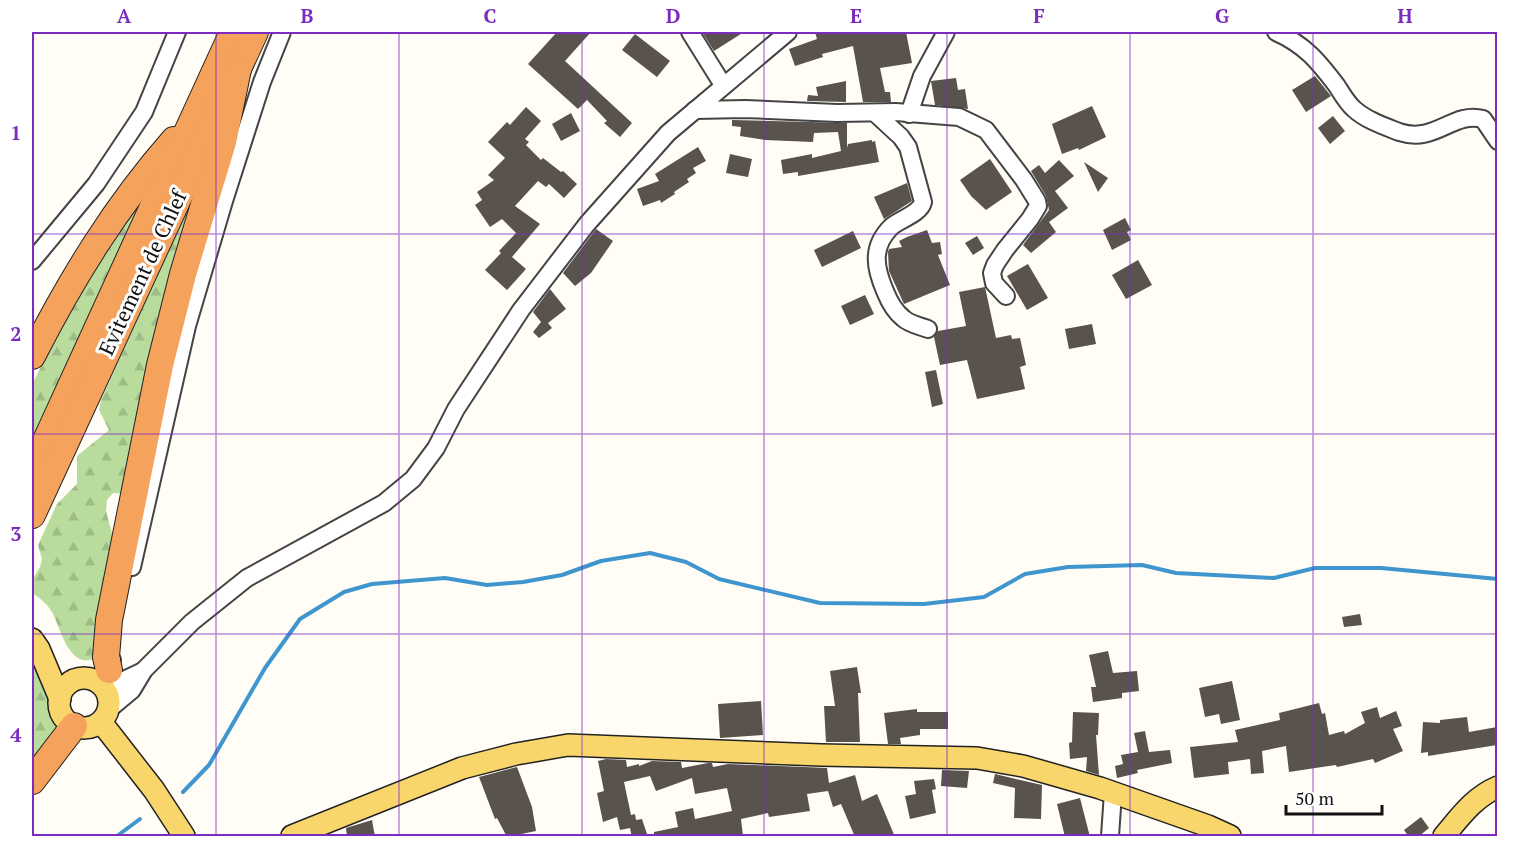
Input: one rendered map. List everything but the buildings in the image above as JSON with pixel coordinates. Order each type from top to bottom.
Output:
[{"type":"highway","name":"Evitement de Chlef","points":[[32,471],[233,32]]},
{"type":"highway","name":"Evitement de Chlef","points":[[32,515],[255,32]]},
{"type":"highway","points":[[102,692],[109,620],[160,365],[183,274],[224,142],[238,69]]},
{"type":"highway","points":[[32,356],[77,272],[102,233],[149,168],[192,120]]},
{"type":"highway","points":[[32,781],[74,726]]},
{"type":"main road","points":[[35,644],[62,666],[102,692],[154,790],[184,837]]},
{"type":"main road","points":[[35,644],[60,699]]},
{"type":"main road","points":[[72,681],[102,692],[88,728],[74,726],[64,718],[59,706],[60,699],[62,692],[72,681]]},
{"type":"main road","points":[[292,837],[462,768],[516,754],[568,745],[821,755],[977,758],[1023,766],[1113,793],[1208,826],[1230,837]]},
{"type":"main road","points":[[1444,837],[1473,802],[1497,787]]},
{"type":"street","points":[[32,261],[96,184],[144,112],[177,32]]},
{"type":"street","points":[[102,692],[116,649],[131,570],[187,326],[262,82],[282,32]]},
{"type":"street","points":[[690,32],[723,85]]},
{"type":"street","points":[[102,692],[144,670],[192,622],[247,578],[384,503],[413,478],[436,448],[456,409],[527,302],[587,224],[668,133],[788,32]]},
{"type":"street","points":[[909,114],[922,76],[946,32]]},
{"type":"street","points":[[1276,32],[1305,48],[1318,60],[1352,108],[1379,124],[1416,135],[1434,132],[1473,116],[1483,119],[1497,141]]},
{"type":"street","points":[[694,110],[875,112],[959,117],[986,130],[1035,196],[1038,206],[995,265],[992,273],[994,283],[1006,296]]},
{"type":"street","points":[[875,112],[908,147],[923,202],[920,208],[899,220],[884,236],[878,247],[876,258],[878,274],[890,302],[903,320],[928,329]]},
{"type":"street","points":[[1110,837],[1113,793]]},
{"type":"green space","points":[[156,174],[32,450],[32,385],[80,285]]},
{"type":"green space","points":[[197,188],[125,494],[113,493],[107,500],[106,511],[117,552],[95,658],[86,660],[72,653],[48,606],[32,593],[32,580],[42,559],[38,545],[57,504],[77,484],[77,456],[109,430],[99,410],[101,400]]},
{"type":"green space","points":[[32,666],[52,696],[58,714],[58,723],[50,739],[32,761]]},
{"type":"waterway","points":[[183,792],[209,765],[265,668],[300,619],[344,592],[372,584],[445,578],[487,585],[523,582],[562,575],[601,561],[650,553],[686,562],[719,579],[820,603],[924,604],[984,597],[1025,574],[1068,567],[1142,565],[1176,573],[1274,578],[1315,568],[1381,568],[1498,579]]},
{"type":"waterway","points":[[117,836],[140,819]]}]
